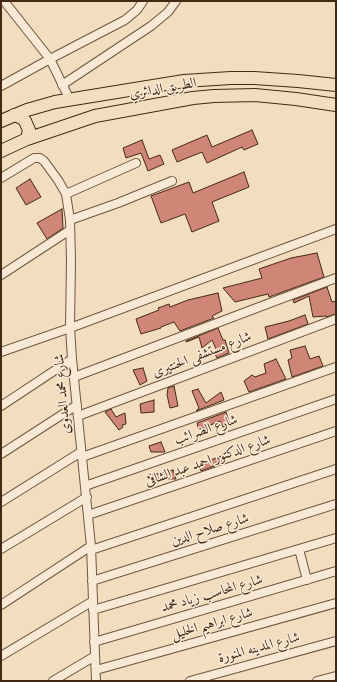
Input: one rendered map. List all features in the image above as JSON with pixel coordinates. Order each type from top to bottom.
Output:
[{"type":"highway","name":"الطريق الدائري","points":[[1,121],[41,106],[87,96],[184,81],[223,78],[254,78],[298,80],[336,86]]},
{"type":"highway","name":"الطريق الدائري","points":[[1,151],[26,139],[94,116],[194,98],[235,95],[276,96],[336,105]]},
{"type":"highway","points":[[87,96],[83,107],[87,114],[94,116]]},
{"type":"highway","points":[[14,115],[25,121],[28,130],[26,139]]},
{"type":"street","points":[[4,1],[50,58],[70,100]]},
{"type":"street","points":[[1,86],[50,58],[125,20],[137,10],[143,1]]},
{"type":"street","points":[[62,85],[155,23],[168,12],[176,1]]},
{"type":"street","name":"شارع محمد العدوى","points":[[1,178],[34,158],[40,158],[58,180],[66,194],[70,220],[70,328],[91,548],[96,681]]},
{"type":"street","points":[[66,194],[136,164]]},
{"type":"street","points":[[70,220],[118,204],[172,181]]},
{"type":"street","points":[[1,352],[70,328],[336,229]]},
{"type":"street","points":[[1,275],[70,230]]},
{"type":"street","points":[[74,377],[336,278]]},
{"type":"street","name":"شارع مستشفى الحنتيرى","points":[[78,416],[336,319]]},
{"type":"street","points":[[1,406],[72,359]]},
{"type":"street","points":[[1,502],[82,454],[336,367]]},
{"type":"street","name":"شارع الضرائب","points":[[85,486],[336,400]]},
{"type":"street","points":[[1,454],[77,405]]},
{"type":"street","name":"شارع الدكتور احمد عبد الشافى","points":[[88,514],[336,431]]},
{"type":"street","points":[[1,605],[91,548],[336,469]]},
{"type":"street","points":[[1,549],[87,497]]},
{"type":"street","name":"شارع صلاح الدين","points":[[92,581],[336,504]]},
{"type":"street","points":[[1,656],[93,605],[336,538]]},
{"type":"street","points":[[299,549],[307,580]]},
{"type":"street","name":"شارع المحاسب زياد محمد","points":[[94,642],[336,571]]},
{"type":"street","name":"شارع ابراهيم الخليل","points":[[96,670],[336,604]]},
{"type":"street","name":"شارع المدينه المنورة","points":[[190,681],[336,641]]},
{"type":"street","points":[[53,681],[95,656]]},
{"type":"street","points":[[317,681],[336,676]]},
{"type":"building","points":[[252,130],[258,144],[244,150],[242,147],[207,163],[202,152],[177,162],[172,150],[207,135],[212,147]]},
{"type":"building","points":[[142,140],[149,159],[160,155],[164,164],[148,171],[141,153],[126,158],[123,148]]},
{"type":"building","points":[[244,172],[249,187],[212,202],[219,221],[192,232],[185,214],[161,223],[151,196],[189,182],[193,193]]},
{"type":"building","points":[[30,179],[41,197],[26,205],[16,188]]},
{"type":"building","points":[[62,209],[63,228],[47,239],[37,223]]},
{"type":"building","points":[[317,253],[324,277],[269,297],[268,294],[235,302],[223,288],[262,278],[259,269],[291,258]]},
{"type":"building","points":[[327,287],[332,302],[336,301],[336,314],[326,317],[313,317],[309,296],[294,303],[293,300]]},
{"type":"building","points":[[218,293],[222,311],[212,316],[214,318],[180,331],[174,322],[141,334],[136,319],[159,310],[158,308],[169,304],[170,307],[188,300]]},
{"type":"building","points":[[305,315],[308,324],[268,339],[265,327]]},
{"type":"building","points":[[218,328],[223,340],[225,340],[229,353],[217,358],[215,354],[218,353],[212,340],[202,348],[199,337],[186,342],[186,341]]},
{"type":"building","points":[[305,346],[310,359],[319,356],[323,366],[292,377],[288,360],[292,358],[290,350]]},
{"type":"building","points":[[276,359],[286,379],[249,392],[244,381],[252,375],[255,377],[266,373],[264,364]]},
{"type":"building","points":[[143,368],[147,381],[140,385],[133,370]]},
{"type":"building","points":[[174,386],[178,406],[170,408],[167,395],[168,388]]},
{"type":"building","points":[[198,389],[206,403],[221,392],[224,400],[196,411],[199,408],[192,391]]},
{"type":"building","points":[[154,400],[154,412],[141,413],[140,404]]},
{"type":"building","points":[[111,409],[116,417],[125,413],[126,424],[122,425],[123,427],[119,430],[105,412]]},
{"type":"building","points":[[226,412],[230,425],[223,427],[220,421],[199,430],[197,423]]},
{"type":"building","points":[[161,442],[165,452],[151,452],[149,446]]},
{"type":"building","points":[[222,456],[223,463],[201,471],[199,464]]},
{"type":"building","points":[[173,470],[176,479],[148,478],[148,476]]}]
